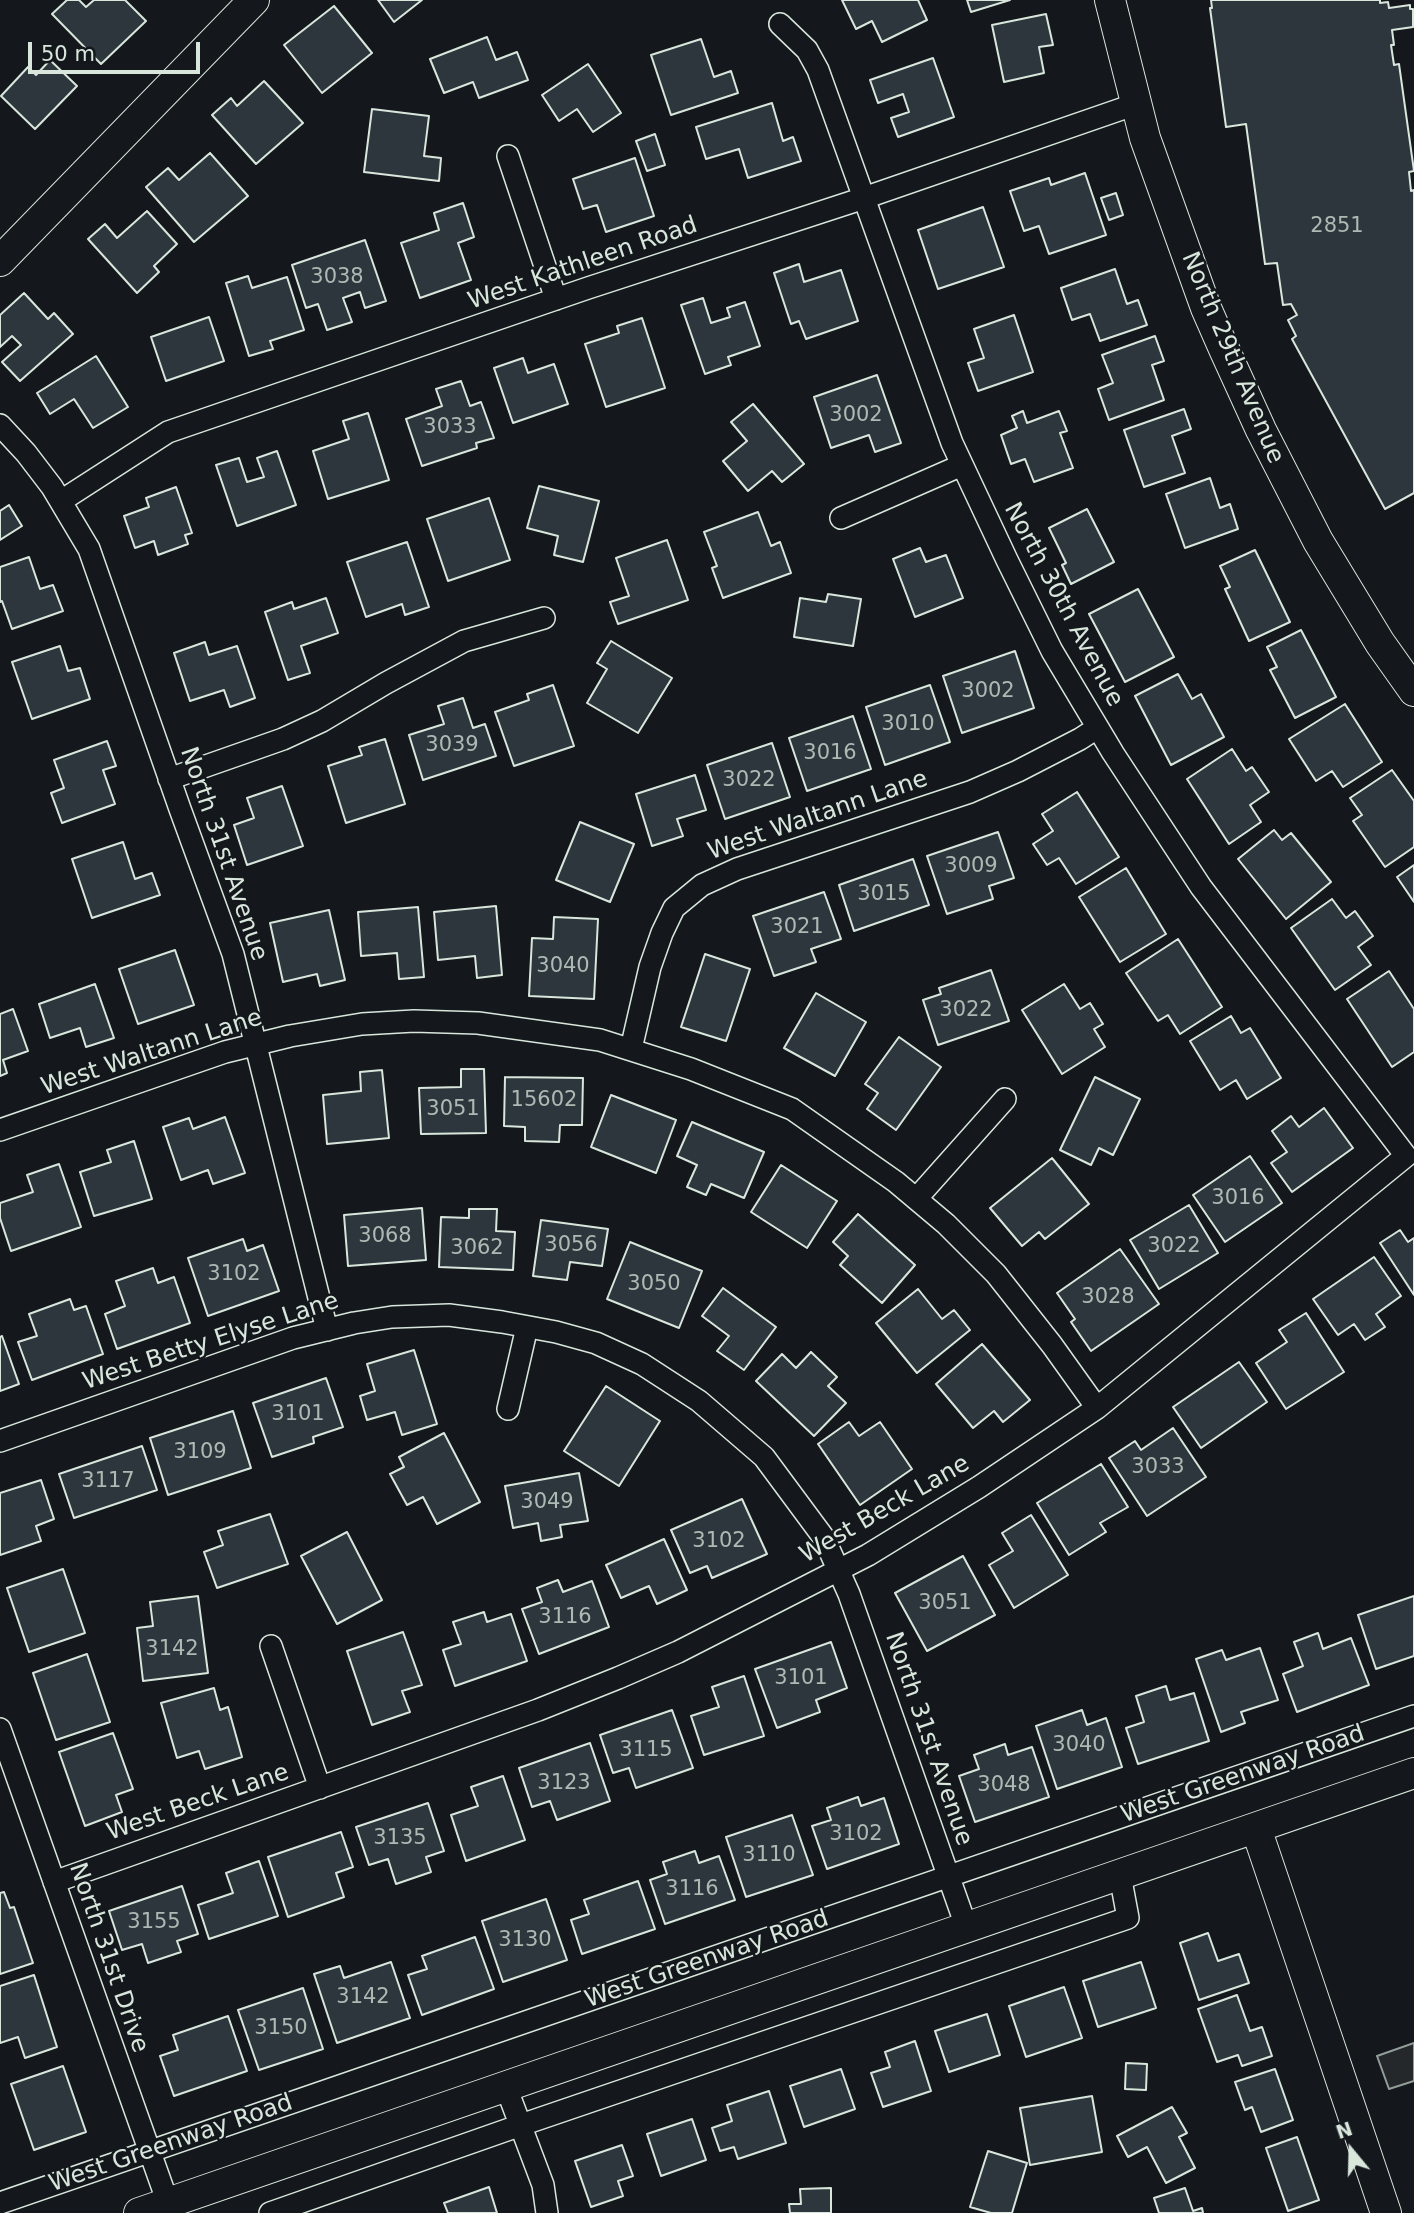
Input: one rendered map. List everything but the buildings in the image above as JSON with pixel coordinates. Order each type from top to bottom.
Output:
[{"type":"street","points":[[0,261],[254,0]]},
{"type":"street","name":"North 29th Avenue","points":[[1110,0],[1145,138],[1206,308],[1261,430],[1318,541],[1380,643],[1414,691]]},
{"type":"street","name":"North 30th Avenue","points":[[780,24],[807,50],[818,70],[952,443],[1052,651],[1097,727],[1201,887],[1406,1156]]},
{"type":"street","name":"West Kathleen Road","points":[[61,501],[168,432],[1136,104]]},
{"type":"street","points":[[508,156],[556,299]]},
{"type":"street","name":"North 31st Avenue","points":[[0,425],[26,453],[61,501],[89,549],[233,954],[327,1330]]},
{"type":"street","points":[[841,518],[962,466]]},
{"type":"street","points":[[169,779],[283,739],[322,721],[386,682],[464,641],[544,618]]},
{"type":"street","name":"West Waltann Lane","points":[[0,1130],[225,1052],[290,1036],[362,1024],[414,1021],[478,1023],[600,1040],[631,1049],[650,967],[662,933],[674,908],[702,885],[761,860],[970,792],[1028,766],[1097,727]]},
{"type":"street","points":[[631,1049],[691,1069],[792,1109],[841,1141],[946,1224],[996,1274],[1097,1408]]},
{"type":"street","points":[[916,1199],[1005,1099]]},
{"type":"street","name":"West Beck Lane","points":[[54,1882],[525,1714],[618,1678],[678,1652],[868,1555],[979,1487],[1097,1408],[1406,1156]]},
{"type":"street","name":"West Betty Elyse Lane","points":[[0,1441],[293,1338],[327,1330],[392,1317],[449,1315],[527,1327],[596,1343],[642,1364],[699,1401],[764,1457],[824,1538],[838,1570]]},
{"type":"street","points":[[508,1409],[527,1327]]},
{"type":"street","name":"North 31st Avenue","points":[[838,1570],[873,1659],[967,1926]]},
{"type":"street","name":"West Beck Lane","points":[[271,1646],[320,1788]]},
{"type":"street","name":"West Greenway Road","points":[[0,2203],[1414,1716]]},
{"type":"street","name":"North 31st Drive","points":[[0,1730],[168,2203]]},
{"type":"street","points":[[139,2213],[1414,1773]]},
{"type":"street","points":[[1256,1828],[1386,2213]]},
{"type":"street","points":[[270,2213],[1128,1918],[1120,1875]]},
{"type":"street","points":[[506,2087],[543,2185],[547,2213]]},
{"type":"shaded area","points":[[1414,2043],[1414,2081],[1389,2089],[1377,2056]]}]
